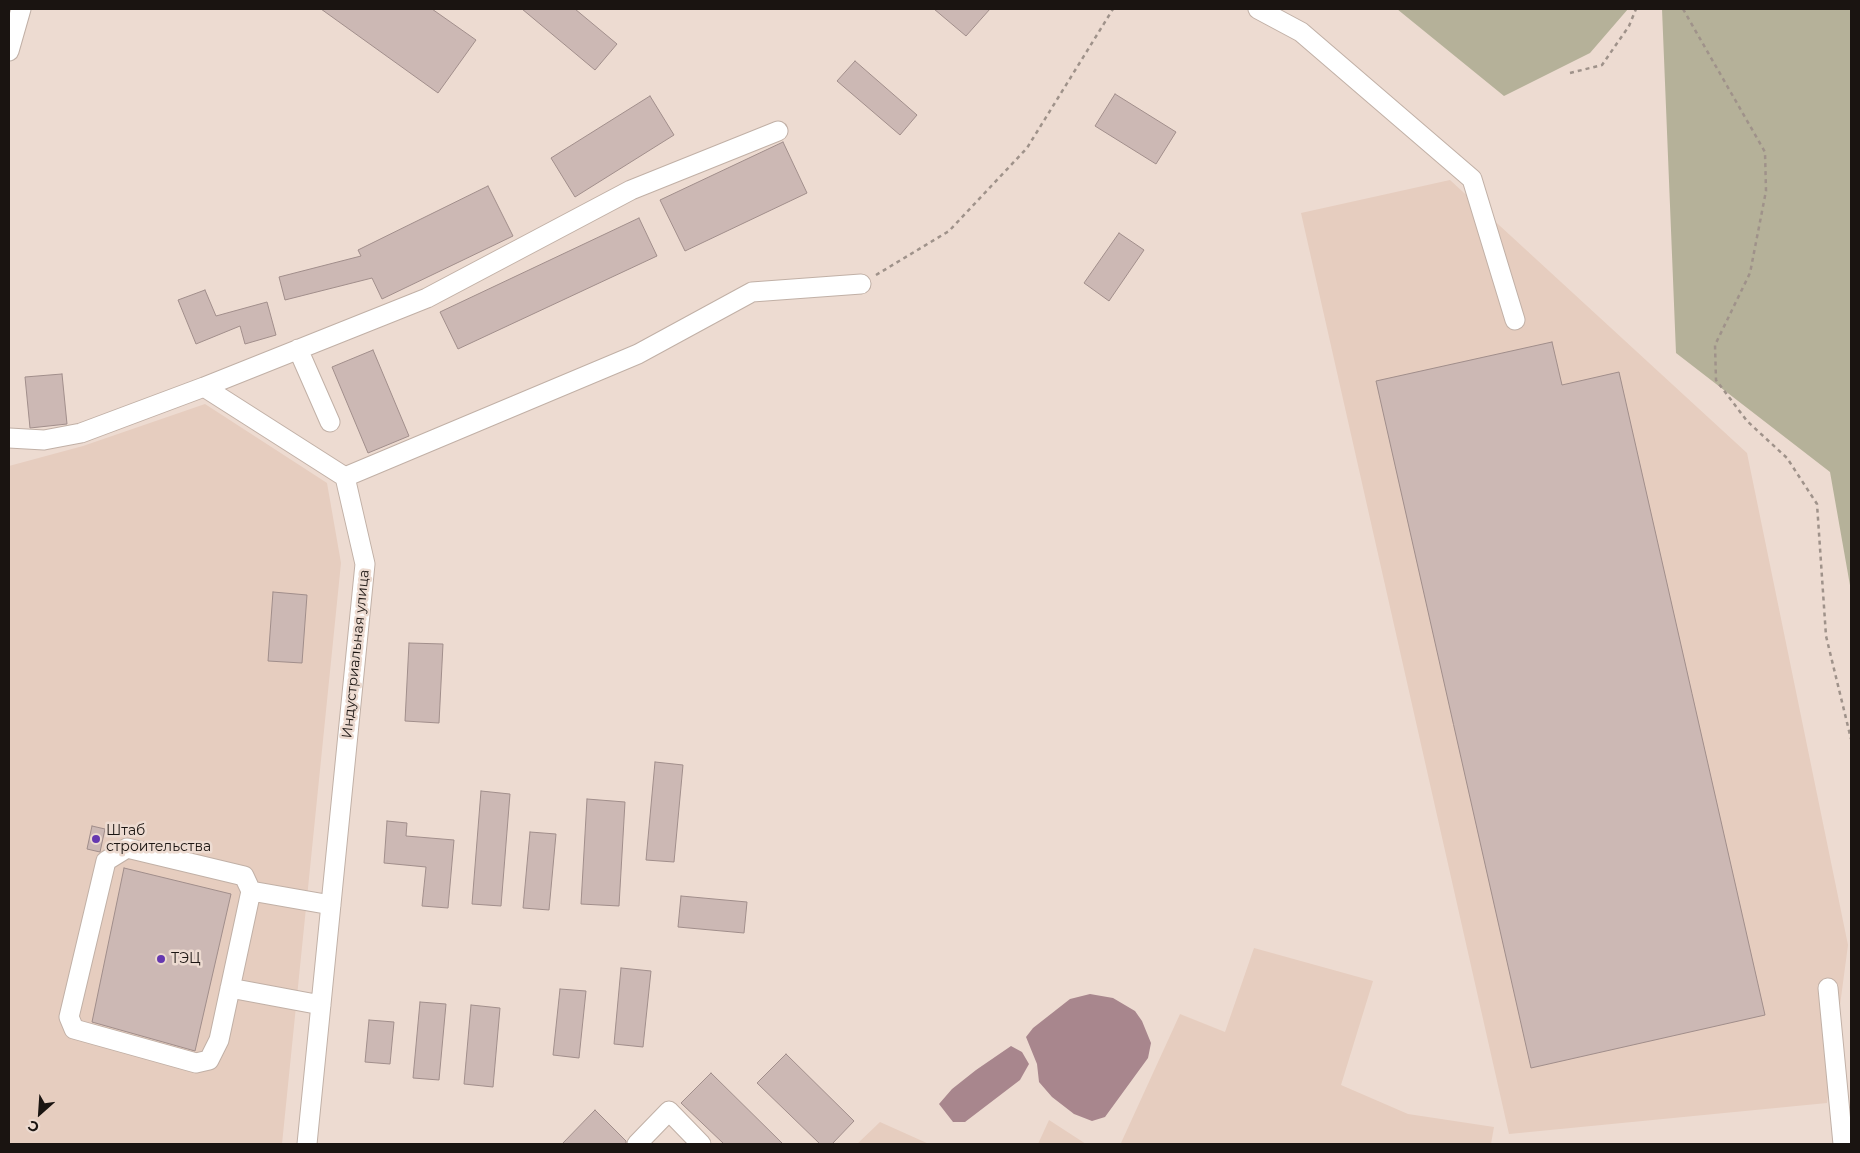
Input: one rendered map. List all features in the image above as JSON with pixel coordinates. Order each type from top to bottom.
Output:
[{"type":"street","points":[[9,51],[21,9]]},
{"type":"street","points":[[1258,9],[1301,32],[1472,179],[1515,320]]},
{"type":"street","points":[[9,438],[44,440],[81,433],[204,387],[427,298],[631,190],[778,131]]},
{"type":"street","points":[[204,387],[345,477],[638,354],[752,292],[862,284]]},
{"type":"street","points":[[298,349],[330,422]]},
{"type":"street","name":"Индустриальная улица","points":[[307,1144],[365,564],[345,477]]},
{"type":"street","points":[[127,848],[244,876],[251,891],[219,1040],[209,1060],[196,1063],[74,1029],[69,1017],[106,861],[127,848]]},
{"type":"street","points":[[251,891],[331,905]]},
{"type":"street","points":[[230,988],[321,1004]]},
{"type":"street","points":[[1828,988],[1843,1144]]},
{"type":"street","points":[[637,1144],[669,1111],[702,1144]]},
{"type":"path","points":[[862,284],[949,231],[1027,148],[1113,9]]},
{"type":"path","points":[[1570,73],[1602,66],[1629,26],[1636,9]]},
{"type":"path","points":[[1683,9],[1765,152],[1766,191],[1750,273],[1715,345],[1716,380],[1747,421],[1787,458],[1817,504],[1826,636],[1851,739]]},
{"type":"shaded area","points":[[1397,9],[1628,9],[1590,53],[1504,96]]},
{"type":"shaded area","points":[[1662,9],[1851,9],[1851,591],[1830,472],[1676,353]]},
{"type":"shaded area","points":[[1450,180],[1747,453],[1848,945],[1827,1103],[1509,1134],[1301,213]]},
{"type":"shaded area","points":[[205,404],[327,483],[341,563],[282,1144],[9,1144],[9,466],[83,446]]},
{"type":"shaded area","points":[[1254,948],[1373,981],[1341,1085],[1408,1114],[1494,1127],[1491,1144],[1086,1144],[1121,1143],[1180,1014],[1225,1032]]},
{"type":"shaded area","points":[[1090,994],[1113,998],[1135,1011],[1142,1021],[1151,1043],[1148,1058],[1105,1117],[1092,1121],[1074,1114],[1052,1097],[1039,1082],[1037,1064],[1026,1037],[1033,1028],[1070,999]]},
{"type":"shaded area","points":[[1011,1046],[1022,1052],[1029,1064],[1020,1080],[965,1122],[953,1122],[939,1104],[952,1089]]},
{"type":"shaded area","points":[[1049,1120],[1086,1144],[1038,1144]]},
{"type":"shaded area","points":[[880,1122],[929,1144],[857,1144]]},
{"type":"building","points":[[321,9],[432,9],[476,40],[438,93]]},
{"type":"building","points":[[522,9],[575,9],[617,44],[595,70]]},
{"type":"building","points":[[934,9],[990,9],[966,36]]},
{"type":"building","points":[[855,61],[917,115],[900,135],[837,81]]},
{"type":"building","points":[[1115,94],[1176,132],[1156,164],[1095,126]]},
{"type":"building","points":[[650,96],[674,135],[575,197],[551,158]]},
{"type":"building","points":[[783,142],[807,193],[685,251],[660,200]]},
{"type":"building","points":[[488,186],[513,236],[382,299],[372,278],[285,300],[279,277],[361,256],[358,250]]},
{"type":"building","points":[[639,218],[657,256],[458,349],[440,312]]},
{"type":"building","points":[[1119,233],[1144,250],[1109,301],[1084,283]]},
{"type":"building","points":[[205,290],[216,316],[267,302],[276,335],[245,344],[240,326],[196,344],[178,300]]},
{"type":"building","points":[[1552,342],[1562,385],[1619,372],[1765,1015],[1531,1068],[1376,381]]},
{"type":"building","points":[[373,350],[409,436],[368,453],[332,367]]},
{"type":"building","points":[[62,374],[67,424],[30,428],[25,377]]},
{"type":"building","points":[[273,592],[307,595],[302,663],[268,661]]},
{"type":"building","points":[[409,643],[443,644],[439,723],[405,721]]},
{"type":"building","points":[[655,762],[683,765],[674,862],[646,860]]},
{"type":"building","points":[[481,791],[510,794],[501,906],[472,904]]},
{"type":"building","points":[[587,799],[625,802],[619,906],[581,904]]},
{"type":"building","points":[[387,821],[407,823],[406,836],[454,840],[448,908],[422,906],[426,867],[384,863]]},
{"type":"building","name":"Штаб строительства","points":[[92,826],[105,829],[100,852],[87,849]]},
{"type":"building","points":[[530,832],[556,834],[549,910],[523,908]]},
{"type":"building","name":"ТЭЦ","points":[[124,868],[231,894],[195,1051],[92,1022]]},
{"type":"building","points":[[681,896],[747,902],[744,933],[678,927]]},
{"type":"building","points":[[621,968],[651,971],[643,1047],[614,1044]]},
{"type":"building","points":[[560,989],[586,991],[579,1058],[553,1055]]},
{"type":"building","points":[[420,1002],[446,1004],[439,1080],[413,1078]]},
{"type":"building","points":[[471,1005],[500,1008],[493,1087],[464,1084]]},
{"type":"building","points":[[369,1020],[394,1022],[390,1064],[365,1062]]},
{"type":"building","points":[[786,1054],[854,1121],[832,1144],[820,1144],[757,1083]]},
{"type":"building","points":[[711,1073],[783,1144],[724,1144],[681,1103]]},
{"type":"building","points":[[595,1110],[626,1141],[626,1144],[562,1144]]},
{"type":"place","name":"Штаб строительства","points":[[96,839]]},
{"type":"place","name":"ТЭЦ","points":[[161,959]]}]
